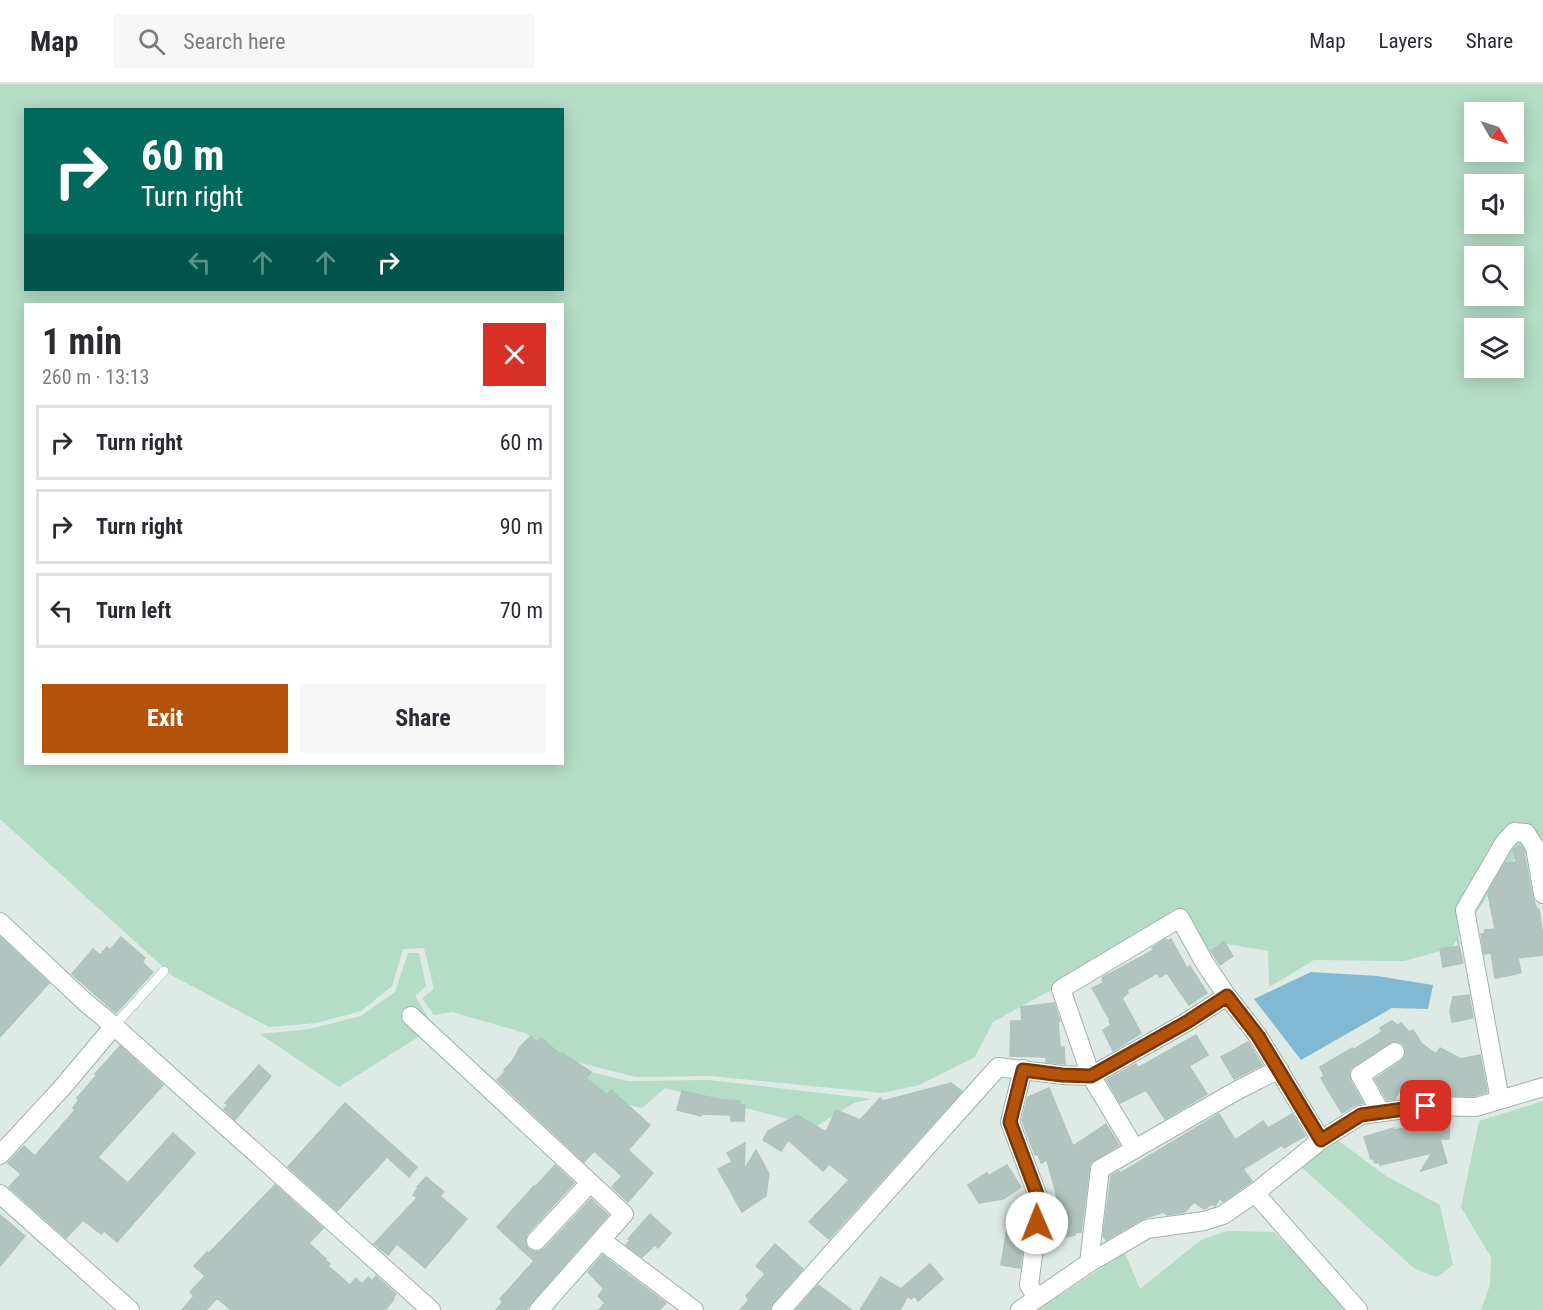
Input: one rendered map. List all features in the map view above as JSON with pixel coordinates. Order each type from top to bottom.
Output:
[{"type":"street","points":[[1500,1100],[1465,910],[1504,843],[1514,832],[1526,833],[1535,847],[1543,894]]},
{"type":"street","points":[[1135,1149],[1091,1076],[1061,989],[1180,918],[1204,962],[1258,1036],[1321,1140]]},
{"type":"street","points":[[0,922],[85,1002],[431,1310]]},
{"type":"street","points":[[781,1310],[998,1067],[1091,1076],[1187,1022],[1227,996]]},
{"type":"street","points":[[411,1016],[624,1214],[539,1310]]},
{"type":"street","points":[[0,1155],[61,1089],[114,1026]]},
{"type":"street","points":[[1380,1111],[1360,1074],[1395,1052]]},
{"type":"street","points":[[1023,1070],[1010,1122],[1040,1202],[1029,1285],[1036,1298]]},
{"type":"street","points":[[1089,1263],[1100,1169],[1236,1091],[1279,1070]]},
{"type":"street","points":[[1020,1310],[1089,1263],[1147,1229],[1204,1221],[1223,1215],[1255,1193],[1321,1140],[1361,1115],[1426,1106],[1476,1107],[1543,1087]]},
{"type":"street","points":[[536,1241],[590,1183]]},
{"type":"street","points":[[1255,1193],[1359,1310]]},
{"type":"street","points":[[0,1194],[130,1310]]},
{"type":"street","points":[[601,1240],[694,1310]]},
{"type":"lane","points":[[114,1026],[164,971]]},
{"type":"green space","points":[[0,84],[1543,84],[1543,842],[1513,860],[1451,948],[1404,961],[1314,960],[1269,987],[1268,951],[1227,944],[1207,953],[1184,917],[993,1022],[975,1057],[919,1085],[882,1093],[711,1076],[636,1077],[569,1060],[525,1033],[452,1012],[434,1015],[422,998],[434,989],[424,948],[403,949],[392,986],[361,1011],[316,1023],[269,1027],[173,976],[0,819]]},
{"type":"green space","points":[[408,953],[419,953],[426,986],[415,996],[434,1027],[339,1087],[260,1034],[310,1029],[361,1016],[395,992]]},
{"type":"green space","points":[[577,1069],[628,1081],[709,1080],[873,1099],[854,1103],[817,1126],[665,1088],[642,1108],[611,1101]]},
{"type":"green space","points":[[1543,1101],[1543,1310],[1481,1310],[1490,1285],[1491,1257],[1461,1207],[1479,1121]]},
{"type":"green space","points":[[1335,1138],[1386,1176],[1440,1205],[1453,1265],[1437,1277],[1415,1269],[1299,1165]]},
{"type":"green space","points":[[1227,1231],[1274,1232],[1353,1310],[1037,1310],[1125,1253],[1140,1289],[1201,1240]]},
{"type":"water","points":[[1311,972],[1377,976],[1433,985],[1428,1009],[1392,1008],[1301,1060],[1254,999]]},
{"type":"building","points":[[1521,846],[1524,851],[1532,896],[1539,909],[1543,955],[1518,958],[1521,973],[1495,978],[1491,953],[1484,954],[1481,934],[1485,933],[1485,930],[1495,929],[1488,893],[1505,863],[1516,862],[1513,849]]},
{"type":"building","points":[[0,937],[49,983],[0,1037]]},
{"type":"building","points":[[121,937],[145,958],[142,962],[153,972],[116,1013],[72,974],[93,949],[100,955],[107,947],[110,950]]},
{"type":"building","points":[[1457,937],[1463,963],[1443,967],[1440,949],[1459,946]]},
{"type":"building","points":[[1166,939],[1168,941],[1171,939],[1187,968],[1190,966],[1207,993],[1189,1005],[1167,973],[1160,977],[1157,973],[1127,990],[1128,993],[1122,998],[1141,1033],[1113,1051],[1103,1030],[1111,1025],[1110,1020],[1092,988],[1103,983],[1102,978],[1154,950],[1152,948]]},
{"type":"building","points":[[1224,942],[1233,956],[1220,965],[1211,951]]},
{"type":"building","points":[[1469,995],[1473,1018],[1452,1022],[1450,1011],[1453,997]]},
{"type":"building","points":[[1054,1003],[1060,1021],[1058,1022],[1060,1047],[1064,1047],[1065,1064],[1046,1062],[1046,1057],[1010,1056],[1011,1021],[1022,1021],[1021,1007]]},
{"type":"building","points":[[1392,1021],[1398,1025],[1401,1023],[1409,1032],[1413,1030],[1421,1043],[1436,1054],[1440,1048],[1461,1059],[1480,1055],[1487,1092],[1474,1096],[1418,1096],[1401,1087],[1395,1099],[1387,1100],[1375,1079],[1405,1056],[1404,1045],[1394,1041],[1350,1069],[1350,1080],[1363,1103],[1342,1113],[1321,1078],[1324,1076],[1320,1067],[1382,1032],[1380,1028]]},
{"type":"building","points":[[1196,1035],[1208,1055],[1189,1066],[1207,1094],[1165,1119],[1146,1090],[1120,1103],[1107,1080],[1136,1064],[1138,1068]]},
{"type":"building","points":[[531,1036],[537,1042],[541,1038],[561,1055],[562,1053],[591,1072],[586,1078],[607,1095],[611,1090],[650,1125],[628,1150],[653,1173],[628,1202],[612,1187],[622,1176],[594,1151],[584,1162],[497,1080],[506,1071],[504,1070],[520,1047]]},
{"type":"building","points":[[1248,1042],[1262,1065],[1234,1079],[1221,1057]]},
{"type":"building","points":[[120,1046],[163,1085],[98,1157],[128,1183],[173,1133],[195,1153],[117,1242],[104,1231],[101,1234],[83,1220],[66,1238],[9,1187],[21,1174],[8,1163],[24,1146],[35,1156],[75,1110],[73,1108],[79,1100],[77,1098]]},
{"type":"building","points":[[259,1065],[271,1076],[235,1120],[224,1109],[228,1105],[225,1103]]},
{"type":"building","points":[[951,1083],[962,1091],[829,1239],[809,1222],[849,1180],[829,1164],[823,1171],[788,1140],[781,1151],[763,1140],[768,1131],[797,1115],[826,1132],[836,1110],[860,1120],[880,1098],[883,1101]]},
{"type":"building","points":[[1049,1088],[1073,1146],[1106,1124],[1119,1145],[1090,1163],[1081,1232],[1053,1239],[1049,1217],[1063,1219],[1047,1160],[1041,1163],[1038,1154],[1035,1155],[1022,1120],[1028,1097]]},
{"type":"building","points":[[682,1091],[722,1100],[740,1101],[740,1105],[745,1105],[744,1121],[731,1121],[731,1115],[702,1114],[701,1116],[677,1110]]},
{"type":"building","points":[[345,1103],[417,1167],[409,1177],[387,1157],[337,1211],[288,1167]]},
{"type":"building","points":[[1219,1114],[1235,1140],[1263,1121],[1268,1128],[1292,1114],[1305,1136],[1284,1148],[1282,1145],[1243,1169],[1252,1181],[1223,1202],[1220,1198],[1215,1206],[1212,1204],[1204,1209],[1194,1202],[1185,1212],[1167,1215],[1164,1212],[1142,1219],[1106,1240],[1103,1236],[1111,1176],[1119,1171],[1119,1174]]},
{"type":"building","points":[[1430,1117],[1450,1118],[1449,1139],[1440,1139],[1447,1163],[1421,1171],[1432,1153],[1380,1165],[1379,1162],[1375,1163],[1373,1158],[1371,1159],[1364,1137],[1394,1128],[1394,1130],[1430,1123]]},
{"type":"building","points":[[745,1143],[744,1170],[756,1150],[769,1174],[766,1196],[742,1212],[718,1169],[732,1162],[727,1153]]},
{"type":"building","points":[[555,1165],[574,1183],[527,1234],[525,1244],[529,1250],[539,1252],[544,1249],[591,1199],[608,1215],[526,1310],[496,1310],[503,1302],[500,1299],[534,1261],[497,1227]]},
{"type":"building","points":[[1007,1165],[1021,1187],[1003,1199],[979,1203],[968,1185],[987,1173],[988,1176]]},
{"type":"building","points":[[426,1177],[444,1192],[440,1196],[467,1219],[425,1268],[397,1244],[388,1255],[374,1244],[417,1198],[413,1195]]},
{"type":"building","points":[[275,1185],[323,1228],[309,1243],[326,1259],[330,1264],[328,1266],[350,1285],[356,1278],[362,1284],[368,1277],[372,1281],[376,1276],[396,1294],[385,1310],[231,1310],[217,1298],[206,1310],[182,1310],[194,1296],[190,1292],[205,1276],[194,1266]]},
{"type":"building","points":[[1010,1211],[1027,1214],[1020,1268],[1001,1265]]},
{"type":"building","points":[[650,1214],[671,1233],[658,1248],[655,1245],[642,1257],[626,1245],[630,1240],[628,1239]]},
{"type":"building","points":[[0,1215],[25,1236],[0,1266]]},
{"type":"building","points":[[775,1244],[803,1269],[773,1303],[770,1310],[740,1310],[749,1300],[746,1296],[765,1274],[756,1266]]},
{"type":"building","points":[[603,1255],[666,1303],[659,1310],[599,1310],[605,1303],[598,1296],[604,1289],[588,1272]]},
{"type":"building","points":[[930,1264],[943,1279],[918,1301],[915,1296],[911,1299],[908,1296],[900,1310],[860,1310],[881,1277],[904,1291],[902,1288]]},
{"type":"building","points":[[818,1285],[852,1310],[796,1310]]},
{"type":"route","points":[[1037,1223],[1040,1202],[1010,1122],[1023,1070],[1091,1076],[1187,1022],[1227,996],[1258,1036],[1321,1140],[1361,1115],[1426,1106]]}]
